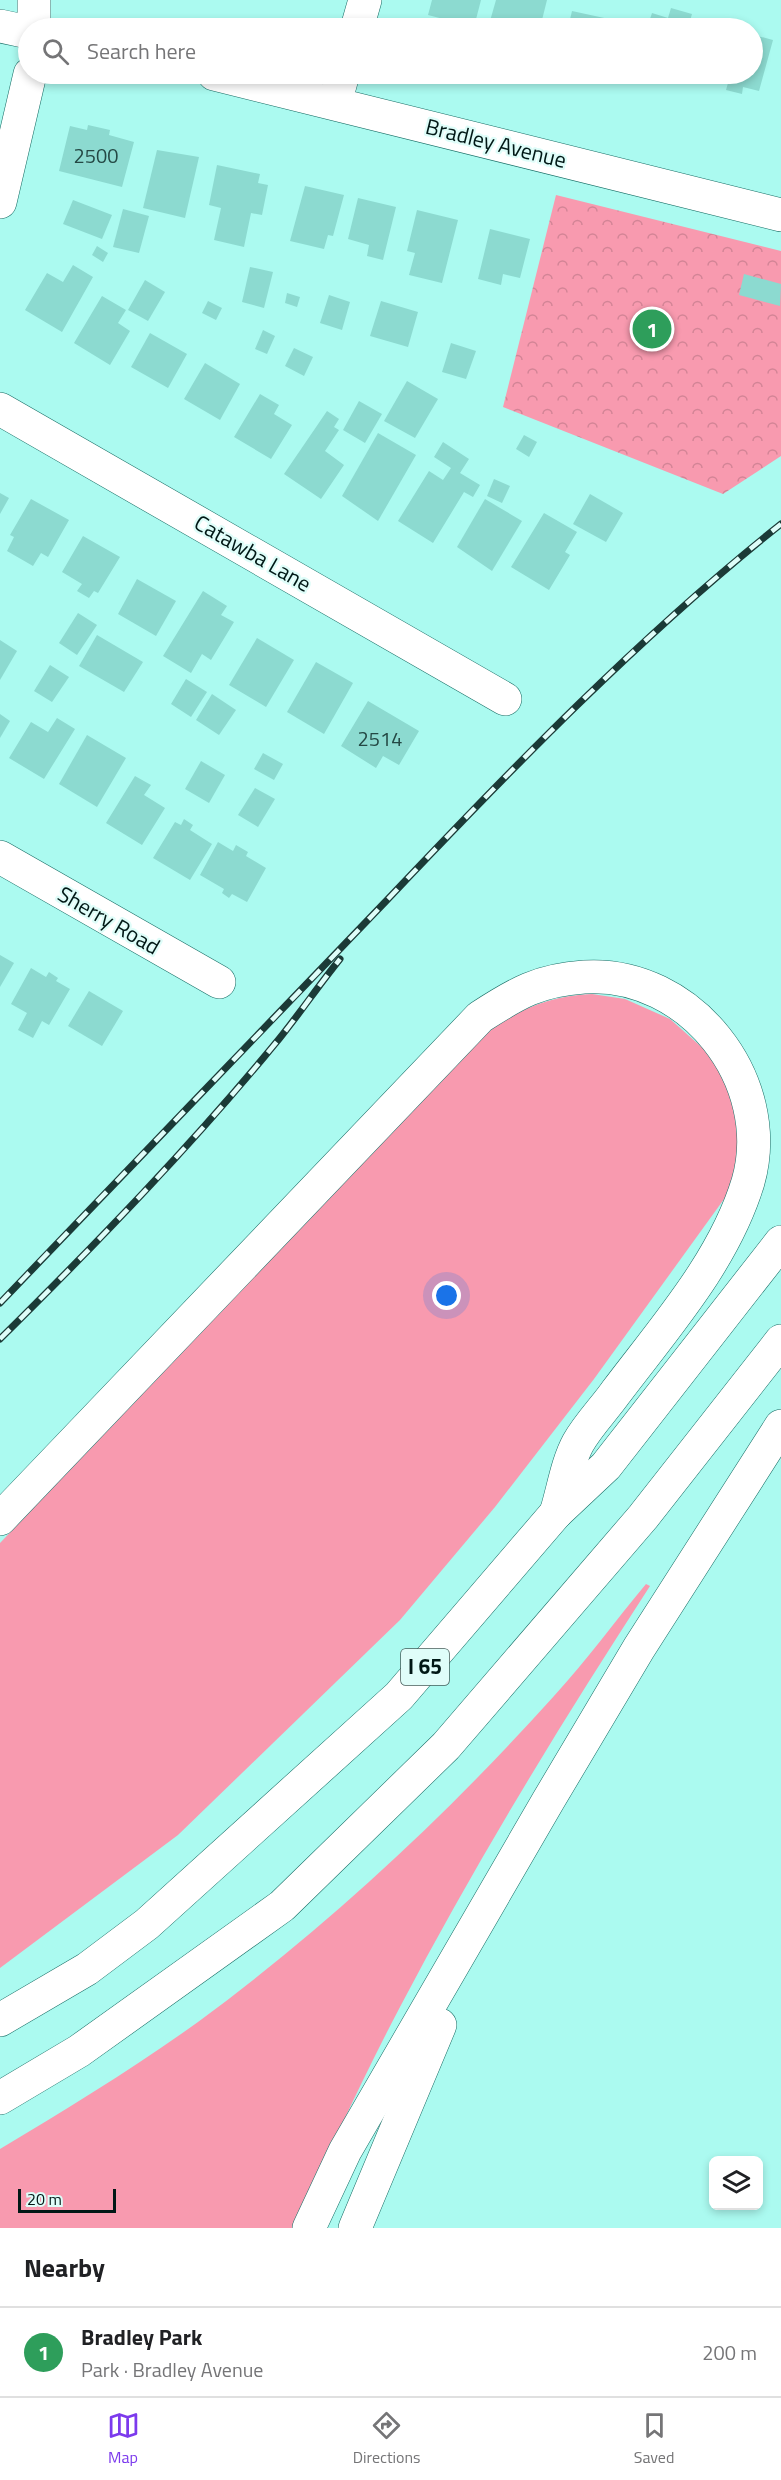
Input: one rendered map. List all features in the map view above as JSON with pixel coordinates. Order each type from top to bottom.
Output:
[{"type":"main road","points":[[34,0],[34,18]]},
{"type":"main road","points":[[360,18],[365,0]]},
{"type":"main road","points":[[0,26],[18,30]]},
{"type":"main road","points":[[0,202],[28,84]]},
{"type":"main road","name":"Bradley Avenue","points":[[303,84],[339,88],[780,212]]},
{"type":"main road","name":"Catawba Lane","points":[[0,409],[249,549],[505,699]]},
{"type":"main road","name":"Sherry Road","points":[[0,857],[219,982]]},
{"type":"main road","points":[[0,1519],[480,1017],[520,990],[554,980],[586,977],[617,979],[644,987],[681,1006],[713,1033],[729,1053],[750,1101],[754,1128],[753,1154],[748,1182],[727,1232],[705,1272],[578,1444],[556,1513]]},
{"type":"main road","name":"I 65","points":[[0,2020],[87,1969],[147,1924],[286,1801],[399,1696],[556,1513],[606,1466],[781,1242]]},
{"type":"main road","points":[[0,2098],[79,2051],[282,1906],[446,1746],[643,1517],[781,1341]]},
{"type":"main road","points":[[309,2228],[345,2151],[639,1648],[781,1426]]},
{"type":"main road","points":[[355,2228],[489,1907]]},
{"type":"green space","points":[[556,195],[781,251],[781,456],[723,494],[503,407]]},
{"type":"green space","points":[[592,994],[625,999],[670,1019],[706,1051],[723,1075],[734,1104],[739,1154],[727,1195],[594,1379],[495,1507],[400,1620],[178,1835],[0,1968],[0,1543],[487,1033],[523,1010],[536,1005],[563,997]]},
{"type":"green space","points":[[646,1584],[650,1586],[520,1793],[429,1953],[372,2062],[294,2228],[0,2228],[0,2149],[100,2088],[198,2022],[293,1948],[339,1908],[428,1826],[513,1740],[578,1669]]},
{"type":"building","points":[[432,0],[481,0],[476,18],[440,18],[428,15]]},
{"type":"building","points":[[496,0],[547,0],[542,18],[491,18]]},
{"type":"building","points":[[671,8],[692,14],[691,18],[668,18]]},
{"type":"building","points":[[572,11],[604,18],[570,18]]},
{"type":"building","points":[[652,13],[668,18],[650,18]]},
{"type":"building","points":[[763,37],[773,40],[763,76]]},
{"type":"building","points":[[728,84],[761,84],[759,91],[743,87],[742,94],[726,90]]},
{"type":"building","points":[[88,125],[110,130],[109,135],[134,142],[122,187],[59,171],[70,126],[87,130]]},
{"type":"building","points":[[157,150],[199,157],[185,218],[143,208]]},
{"type":"building","points":[[217,165],[260,174],[258,183],[268,185],[262,215],[251,213],[244,247],[214,240],[221,208],[209,205]]},
{"type":"building","points":[[305,186],[344,195],[333,236],[328,235],[324,249],[290,241]]},
{"type":"building","points":[[358,198],[396,207],[383,260],[367,256],[369,245],[348,239]]},
{"type":"building","points":[[73,200],[112,215],[102,239],[63,224]]},
{"type":"building","points":[[123,209],[149,216],[139,253],[113,247]]},
{"type":"building","points":[[417,210],[458,220],[442,283],[409,275],[415,253],[407,251]]},
{"type":"building","points":[[490,229],[530,239],[520,278],[503,274],[501,285],[478,279]]},
{"type":"building","points":[[97,246],[108,253],[103,262],[92,255]]},
{"type":"building","points":[[73,265],[93,277],[62,332],[25,310],[47,273],[63,282]]},
{"type":"building","points":[[250,267],[273,272],[264,308],[242,302]]},
{"type":"building","points":[[744,274],[781,284],[780,306],[739,295]]},
{"type":"building","points":[[145,280],[165,292],[148,321],[128,310]]},
{"type":"building","points":[[287,293],[300,297],[297,307],[285,303]]},
{"type":"building","points":[[329,295],[350,302],[342,330],[320,323]]},
{"type":"building","points":[[102,296],[126,310],[118,323],[130,331],[110,365],[74,343]]},
{"type":"building","points":[[208,301],[222,308],[216,320],[202,313]]},
{"type":"building","points":[[381,301],[418,312],[408,347],[370,336]]},
{"type":"building","points":[[263,330],[275,336],[267,354],[255,349]]},
{"type":"building","points":[[150,333],[187,354],[168,388],[131,367]]},
{"type":"building","points":[[451,343],[476,351],[466,379],[442,372]]},
{"type":"building","points":[[294,348],[313,357],[304,376],[285,366]]},
{"type":"building","points":[[205,363],[240,384],[220,420],[184,399]]},
{"type":"building","points":[[407,381],[438,399],[415,438],[384,421]]},
{"type":"building","points":[[260,394],[279,405],[274,414],[292,425],[271,459],[234,437]]},
{"type":"building","points":[[359,401],[382,414],[365,443],[343,430]]},
{"type":"building","points":[[327,411],[339,419],[334,427],[339,430],[325,451],[344,465],[321,499],[284,474]]},
{"type":"building","points":[[378,433],[416,455],[378,521],[342,496]]},
{"type":"building","points":[[524,435],[537,442],[529,457],[516,449]]},
{"type":"building","points":[[443,442],[469,459],[460,473],[480,485],[473,497],[464,492],[433,543],[398,521],[429,471],[443,480],[451,468],[434,457]]},
{"type":"building","points":[[494,479],[510,486],[502,503],[487,496]]},
{"type":"building","points":[[0,493],[9,498],[0,514]]},
{"type":"building","points":[[590,494],[623,513],[606,542],[573,524]]},
{"type":"building","points":[[31,499],[69,520],[48,557],[41,553],[33,566],[7,551],[14,537],[10,535]]},
{"type":"building","points":[[485,499],[522,521],[492,571],[457,547]]},
{"type":"building","points":[[544,513],[577,532],[565,552],[570,555],[549,590],[511,567]]},
{"type":"building","points":[[83,536],[120,557],[98,593],[94,591],[89,598],[77,591],[82,584],[62,572]]},
{"type":"building","points":[[137,579],[176,601],[156,636],[118,614]]},
{"type":"building","points":[[203,591],[227,606],[221,615],[234,622],[211,660],[202,654],[191,673],[163,656]]},
{"type":"building","points":[[78,613],[97,625],[77,655],[59,643]]},
{"type":"building","points":[[97,635],[143,662],[124,692],[79,666]]},
{"type":"building","points":[[257,638],[294,660],[266,707],[229,685]]},
{"type":"building","points":[[0,640],[17,651],[0,680]]},
{"type":"building","points":[[316,662],[353,683],[324,734],[287,712]]},
{"type":"building","points":[[50,665],[69,677],[52,702],[34,691]]},
{"type":"building","points":[[186,679],[207,692],[191,717],[171,704]]},
{"type":"building","points":[[212,694],[236,710],[219,735],[196,720]]},
{"type":"building","points":[[368,701],[419,731],[399,765],[383,756],[376,768],[341,746]]},
{"type":"building","points":[[0,714],[10,721],[0,738]]},
{"type":"building","points":[[57,718],[75,729],[44,779],[9,758],[31,722],[48,732]]},
{"type":"building","points":[[87,735],[126,758],[97,807],[59,784]]},
{"type":"building","points":[[263,753],[283,764],[274,780],[254,769]]},
{"type":"building","points":[[201,761],[225,775],[209,803],[185,789]]},
{"type":"building","points":[[135,776],[151,785],[144,795],[165,808],[142,845],[106,823]]},
{"type":"building","points":[[255,788],[275,799],[258,827],[238,815]]},
{"type":"building","points":[[184,819],[193,825],[190,830],[212,844],[190,880],[153,858],[175,822],[181,825]]},
{"type":"building","points":[[218,842],[233,851],[236,845],[248,852],[246,856],[266,868],[247,902],[232,894],[229,898],[222,893],[224,889],[200,875]]},
{"type":"building","points":[[0,955],[14,963],[0,987]]},
{"type":"building","points":[[31,968],[46,977],[49,972],[58,978],[56,981],[70,989],[49,1025],[42,1021],[33,1038],[18,1030],[27,1013],[11,1004]]},
{"type":"building","points":[[89,991],[123,1011],[102,1046],[68,1026]]},
{"type":"railway","points":[[0,1303],[529,753],[677,612],[781,524]]},
{"type":"railway","points":[[0,1339],[179,1155],[279,1039],[340,959]]},
{"type":"place","name":"Bradley Park","points":[[652,329]]}]
